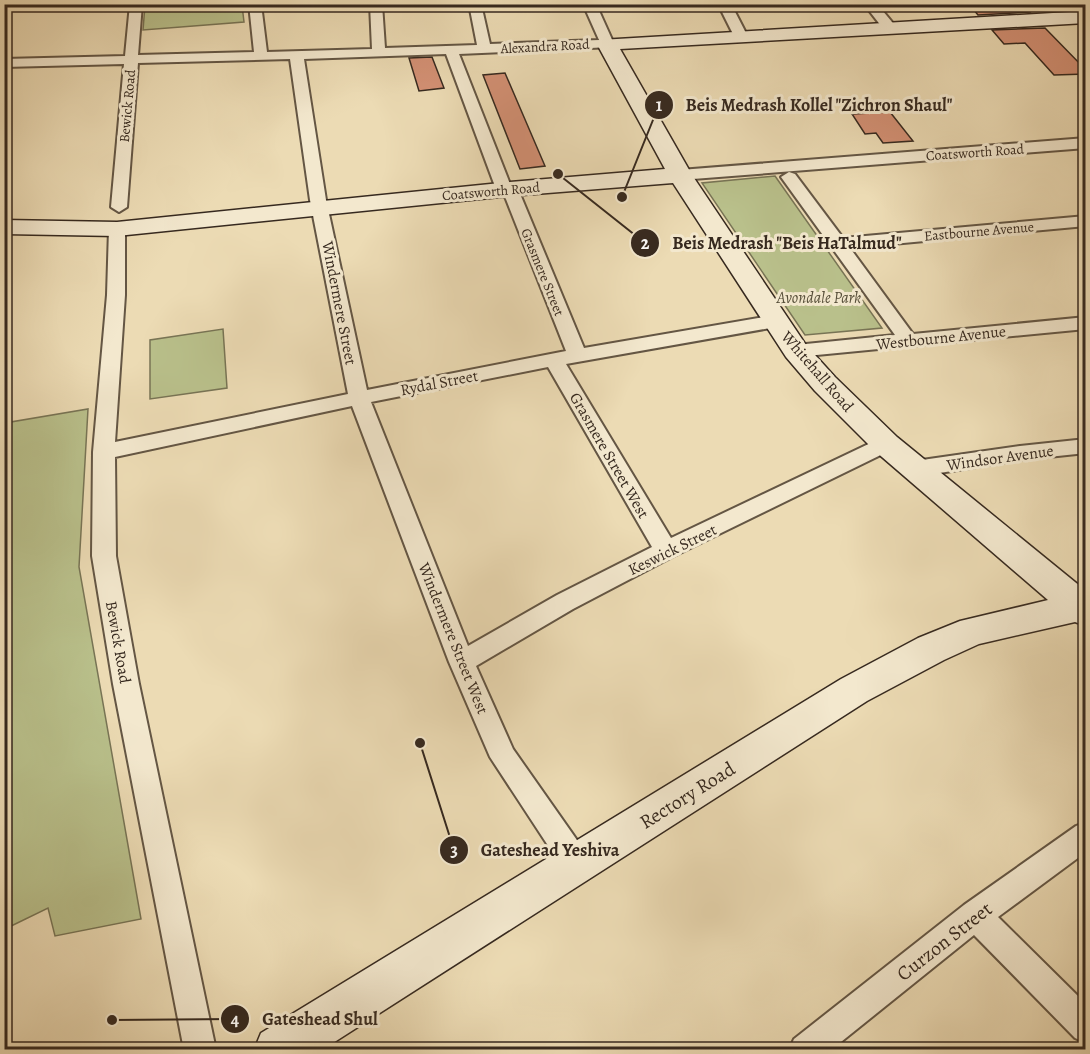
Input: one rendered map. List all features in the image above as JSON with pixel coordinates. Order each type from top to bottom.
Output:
[{"type":"street","name":"Bewick Road","points":[[136,4],[118,218],[116,295],[104,452],[104,556],[126,684],[200,1050]]},
{"type":"street","points":[[255,4],[261,55]]},
{"type":"street","points":[[376,4],[379,53]]},
{"type":"street","points":[[475,4],[484,49]]},
{"type":"street","name":"Whitehall Road","points":[[589,4],[608,44],[680,175],[796,351],[825,384],[886,444],[1084,608]]},
{"type":"street","points":[[724,4],[741,37]]},
{"type":"street","points":[[870,4],[890,28]]},
{"type":"street","name":"Alexandra Road","points":[[4,63],[131,61],[608,44],[1086,17]]},
{"type":"street","name":"Grasmere Street","points":[[451,50],[577,355]]},
{"type":"street","name":"Windermere Street","points":[[296,54],[316,189],[359,398]]},
{"type":"street","name":"Coatsworth Road","points":[[4,227],[118,218],[321,208],[507,189],[1086,143]]},
{"type":"street","points":[[789,177],[908,340]]},
{"type":"street","name":"Eastbourne Avenue","points":[[837,244],[1086,221]]},
{"type":"street","name":"Rydal Street","points":[[104,452],[577,355],[776,321]]},
{"type":"street","name":"Westbourne Avenue","points":[[796,351],[1086,323]]},
{"type":"street","name":"Grasmere Street West","points":[[554,360],[666,550]]},
{"type":"street","name":"Windermere Street West","points":[[359,398],[462,662],[503,757],[576,863]]},
{"type":"street","name":"Keswick Street","points":[[462,662],[565,602],[666,550],[886,444]]},
{"type":"street","name":"Windsor Avenue","points":[[915,469],[1020,453],[1086,446]]},
{"type":"street","name":"Rectory Road","points":[[278,1050],[854,690],[931,649],[973,631],[1084,608]]},
{"type":"street","name":"Curzon Street","points":[[806,1050],[975,915],[1086,835]]},
{"type":"street","points":[[975,915],[1086,1027]]},
{"type":"green space","points":[[145,5],[242,5],[244,22],[143,30]]},
{"type":"green space","name":"Avondale Park","points":[[775,176],[882,328],[805,335],[702,183]]},
{"type":"green space","points":[[223,329],[227,388],[150,399],[150,340]]},
{"type":"green space","points":[[88,409],[79,567],[141,919],[55,936],[48,908],[5,929],[5,423]]},
{"type":"building","points":[[969,4],[1023,4],[1030,12],[978,15]]},
{"type":"building","points":[[1045,28],[1086,70],[1086,74],[1054,75],[1025,43],[1004,44],[992,30]]},
{"type":"building","points":[[432,57],[444,88],[419,91],[409,58]]},
{"type":"building","points":[[505,73],[545,166],[520,169],[483,75]]},
{"type":"building","points":[[890,112],[913,141],[883,143],[876,133],[865,134],[852,114]]},
{"type":"place","name":"Beis Medrash \"Beis HaTalmud\"","points":[[558,174]]},
{"type":"place","name":"Beis Medrash Kollel \"Zichron Shaul\"","points":[[622,197]]},
{"type":"place","name":"Gateshead Yeshiva","points":[[420,743]]},
{"type":"place","name":"Gateshead Shul","points":[[112,1020]]}]
